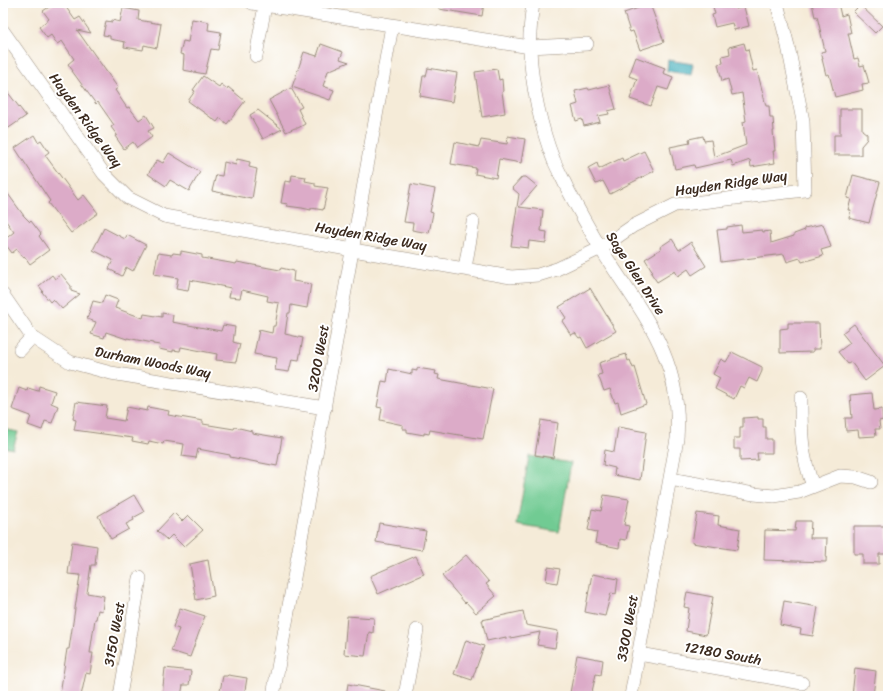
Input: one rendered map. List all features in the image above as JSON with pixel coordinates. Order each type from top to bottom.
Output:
[{"type":"street","name":"Sage Glen Drive","points":[[533,3],[530,47],[532,73],[542,127],[554,161],[580,213],[651,326],[670,367],[676,395],[678,424],[677,439],[654,566]]},
{"type":"street","name":"Hayden Ridge Way","points":[[3,31],[104,174],[128,198],[164,216],[512,277],[538,275],[557,268],[601,248],[633,226],[675,205],[805,190],[803,121],[788,46],[777,3]]},
{"type":"street","points":[[256,56],[258,4],[530,47],[587,44]]},
{"type":"street","name":"3200 West","points":[[273,696],[392,26]]},
{"type":"street","points":[[465,268],[473,222]]},
{"type":"street","name":"Durham Woods Way","points":[[3,295],[32,337],[70,362],[111,373],[325,408]]},
{"type":"street","points":[[20,350],[32,337]]},
{"type":"street","points":[[801,398],[803,453],[807,471],[813,486]]},
{"type":"street","points":[[670,479],[764,496],[786,495],[799,492],[840,476],[856,477],[871,482]]},
{"type":"street","name":"3300 West","points":[[631,696],[654,566]]},
{"type":"street","name":"3150 West","points":[[120,696],[140,578]]},
{"type":"street","points":[[405,696],[417,630]]},
{"type":"street","name":"12180 South","points":[[639,654],[802,683]]},
{"type":"green space","points":[[3,429],[18,432],[13,449],[3,447]]},
{"type":"green space","points":[[529,456],[571,463],[559,532],[517,525]]},
{"type":"water","points":[[668,60],[693,64],[691,75],[667,71]]},
{"type":"building","points":[[55,3],[63,3],[75,20],[80,17],[91,33],[77,30],[118,88],[115,90],[127,108],[129,107],[139,120],[146,115],[154,128],[148,131],[152,137],[137,148],[133,142],[124,149],[111,127],[114,125],[98,102],[96,104],[72,71],[68,64],[74,59],[62,41],[57,44],[51,35],[47,38],[39,27],[49,19],[43,11]]},
{"type":"building","points":[[440,3],[484,3],[482,16],[439,9]]},
{"type":"building","points":[[712,3],[734,3],[736,9],[744,7],[749,26],[734,30],[732,23],[715,27],[712,15],[715,14]]},
{"type":"building","points":[[812,3],[838,3],[841,16],[847,14],[851,33],[848,33],[854,59],[858,58],[860,66],[864,65],[869,83],[862,84],[863,90],[835,97],[829,74],[826,75],[822,59],[821,52],[825,51],[817,16],[815,17]]},
{"type":"building","points":[[650,4],[664,42],[640,50],[633,31],[630,32],[624,13]]},
{"type":"building","points":[[860,5],[882,26],[875,33],[853,12]]},
{"type":"building","points":[[123,8],[139,11],[138,20],[161,24],[157,48],[144,45],[143,50],[124,47],[125,42],[110,39],[110,36],[103,35],[106,21],[112,22],[112,20],[120,22]]},
{"type":"building","points":[[192,19],[209,22],[208,30],[221,32],[218,50],[211,49],[205,74],[183,70],[184,55],[180,54],[183,41],[188,42]]},
{"type":"building","points":[[744,43],[746,50],[748,49],[753,71],[757,70],[766,106],[769,106],[770,118],[773,118],[775,151],[773,151],[775,163],[751,167],[750,160],[733,166],[731,160],[695,168],[694,165],[675,169],[670,147],[690,143],[689,139],[703,136],[704,141],[711,140],[714,157],[746,145],[743,122],[746,121],[742,93],[732,95],[728,79],[722,81],[718,64],[723,63],[722,56],[730,54],[729,47]]},
{"type":"building","points":[[321,44],[343,52],[340,59],[349,62],[328,71],[323,86],[334,90],[330,100],[292,87],[304,52],[317,56]]},
{"type":"building","points":[[636,57],[665,68],[663,73],[673,77],[668,90],[658,87],[651,106],[630,99],[637,79],[629,76]]},
{"type":"building","points":[[428,68],[457,73],[452,102],[420,96],[423,76],[426,76]]},
{"type":"building","points":[[497,69],[499,80],[502,79],[505,113],[482,117],[475,72]]},
{"type":"building","points":[[203,76],[219,87],[221,84],[227,89],[228,87],[245,101],[227,124],[220,118],[217,122],[188,101],[195,91],[193,90]]},
{"type":"building","points":[[609,85],[616,109],[608,111],[609,114],[598,116],[600,122],[584,126],[582,119],[576,121],[572,106],[578,104],[575,91],[588,88],[589,90]]},
{"type":"building","points":[[3,86],[26,116],[3,132]]},
{"type":"building","points":[[291,88],[302,107],[298,109],[305,124],[286,132],[269,100]]},
{"type":"building","points":[[840,109],[862,109],[862,130],[867,134],[867,139],[861,146],[861,155],[834,155],[834,135],[840,135]]},
{"type":"building","points":[[258,110],[282,129],[263,139],[250,115]]},
{"type":"building","points":[[34,135],[38,142],[41,140],[49,152],[45,155],[78,200],[84,195],[98,213],[71,233],[48,203],[50,201],[15,148]]},
{"type":"building","points":[[508,136],[525,139],[521,163],[499,159],[496,178],[475,174],[476,168],[451,164],[455,142],[479,147],[481,140],[507,144]]},
{"type":"building","points":[[644,151],[654,171],[610,194],[603,181],[596,184],[588,168],[597,163],[599,169],[622,158],[623,161]]},
{"type":"building","points":[[169,153],[200,172],[189,191],[170,180],[166,186],[148,174],[157,160],[163,163]]},
{"type":"building","points":[[237,159],[250,162],[249,167],[257,169],[252,199],[212,191],[216,175],[222,176],[224,162],[236,165]]},
{"type":"building","points":[[292,175],[306,177],[305,181],[315,183],[315,186],[328,188],[323,210],[311,208],[311,210],[287,206],[288,204],[281,203],[285,181],[291,182]]},
{"type":"building","points":[[853,175],[880,182],[869,223],[849,218],[851,210],[848,210],[851,199],[847,198]]},
{"type":"building","points":[[522,177],[526,177],[537,186],[519,207],[543,210],[541,231],[547,232],[546,243],[529,241],[528,248],[511,246],[519,194],[512,188]]},
{"type":"building","points":[[411,184],[435,189],[430,212],[433,213],[429,233],[412,230],[413,223],[404,222]]},
{"type":"building","points":[[3,187],[24,216],[30,222],[31,221],[41,234],[39,236],[49,250],[30,264],[17,249],[12,253],[3,241],[14,232],[3,217]]},
{"type":"building","points":[[823,224],[831,247],[821,250],[823,256],[802,262],[800,258],[787,262],[784,254],[721,262],[717,230],[741,225],[742,232],[762,230],[763,232],[770,231],[771,243],[794,236],[794,234],[805,230],[804,228]]},
{"type":"building","points":[[104,228],[125,239],[127,235],[146,245],[133,271],[126,267],[122,276],[109,269],[113,260],[93,250]]},
{"type":"building","points":[[672,239],[679,250],[691,242],[706,266],[692,275],[688,269],[678,276],[675,271],[657,282],[645,259],[661,249],[660,247]]},
{"type":"building","points":[[181,251],[202,255],[202,258],[294,271],[293,281],[311,284],[307,308],[291,305],[290,313],[288,313],[285,334],[303,338],[299,360],[292,359],[289,372],[275,370],[277,358],[254,354],[259,330],[272,333],[273,326],[275,326],[279,303],[267,301],[268,296],[242,290],[240,298],[229,297],[231,288],[190,280],[188,291],[176,289],[178,278],[154,274],[158,253],[172,255],[173,253],[181,254]]},
{"type":"building","points":[[61,274],[71,286],[71,291],[80,294],[62,309],[53,299],[50,302],[39,286],[52,275],[55,279]]},
{"type":"building","points":[[590,288],[616,331],[587,348],[581,337],[579,338],[575,333],[571,335],[562,321],[566,318],[559,307]]},
{"type":"building","points":[[105,295],[118,300],[115,308],[143,318],[144,314],[162,317],[162,313],[173,315],[172,322],[221,331],[223,325],[235,327],[233,342],[240,344],[236,362],[216,360],[217,354],[181,347],[180,351],[173,350],[173,352],[159,349],[160,345],[127,339],[106,332],[104,338],[91,334],[96,322],[87,319],[93,301],[102,303]]},
{"type":"building","points":[[788,323],[819,323],[820,349],[813,349],[813,352],[780,353],[780,329],[788,328]]},
{"type":"building","points":[[854,324],[885,366],[865,381],[851,362],[848,364],[838,352],[850,343],[842,333]]},
{"type":"building","points":[[732,352],[762,367],[762,371],[757,382],[749,378],[744,388],[740,386],[734,399],[715,389],[720,378],[713,374],[721,359],[726,362]]},
{"type":"building","points":[[626,354],[628,361],[630,360],[633,368],[635,367],[646,404],[621,413],[618,402],[615,403],[610,389],[604,391],[598,375],[602,374],[599,363]]},
{"type":"building","points":[[417,368],[436,371],[435,374],[439,375],[438,379],[493,389],[483,439],[430,430],[429,434],[424,433],[424,435],[407,432],[407,429],[403,429],[403,425],[380,420],[382,408],[377,407],[382,381],[387,382],[389,369],[412,374],[412,370],[417,371]]},
{"type":"building","points":[[39,386],[55,391],[51,403],[58,406],[52,423],[45,421],[42,430],[28,425],[31,416],[12,409],[19,388],[27,391],[28,388],[38,391]]},
{"type":"building","points":[[872,393],[874,410],[882,409],[883,420],[879,421],[880,429],[875,429],[876,436],[859,437],[858,430],[846,431],[845,418],[852,418],[850,395]]},
{"type":"building","points":[[76,402],[107,406],[105,418],[124,421],[127,407],[147,411],[148,407],[169,411],[168,415],[203,421],[203,424],[234,429],[235,427],[252,431],[252,433],[282,438],[277,466],[198,449],[196,458],[182,456],[184,444],[164,441],[163,444],[149,441],[148,444],[132,441],[133,438],[74,430],[76,420],[73,419]]},
{"type":"building","points":[[758,417],[758,419],[763,419],[763,427],[766,427],[766,439],[772,439],[772,453],[757,453],[758,460],[740,461],[740,449],[734,449],[734,438],[740,438],[740,427],[743,427],[743,418]]},
{"type":"building","points":[[541,420],[558,423],[553,458],[535,455]]},
{"type":"building","points":[[618,427],[646,432],[640,480],[614,475],[615,468],[603,465],[605,450],[614,452]]},
{"type":"building","points":[[134,495],[144,512],[126,524],[129,529],[111,539],[98,516]]},
{"type":"building","points":[[604,495],[629,499],[624,525],[629,526],[626,540],[620,539],[619,548],[595,543],[597,532],[588,530],[592,509],[601,511]]},
{"type":"building","points":[[174,513],[182,521],[188,515],[203,530],[184,547],[172,535],[167,540],[157,531]]},
{"type":"building","points":[[697,513],[719,516],[718,525],[740,529],[737,550],[692,543]]},
{"type":"building","points":[[796,521],[811,521],[810,538],[827,538],[826,562],[764,560],[765,530],[795,531]]},
{"type":"building","points":[[379,523],[426,531],[422,550],[376,542]]},
{"type":"building","points":[[854,526],[888,526],[888,554],[879,554],[879,564],[863,564],[863,554],[854,554]]},
{"type":"building","points":[[72,542],[97,546],[95,565],[91,565],[87,593],[104,596],[102,611],[98,610],[95,619],[90,653],[93,653],[90,674],[86,673],[81,696],[60,694],[67,649],[69,649],[80,575],[68,574]]},
{"type":"building","points":[[466,555],[489,582],[486,584],[496,596],[476,613],[466,602],[465,603],[442,576]]},
{"type":"building","points":[[416,556],[424,574],[378,594],[370,576]]},
{"type":"building","points":[[208,560],[214,596],[196,600],[190,564]]},
{"type":"building","points":[[548,567],[560,569],[557,583],[546,581]]},
{"type":"building","points":[[592,574],[618,579],[616,594],[611,593],[605,616],[585,612]]},
{"type":"building","points":[[687,592],[713,597],[706,635],[686,631],[689,608],[684,607]]},
{"type":"building","points":[[784,601],[818,607],[813,636],[800,634],[801,629],[780,625]]},
{"type":"building","points":[[180,608],[205,616],[190,657],[171,651],[179,629],[173,627]]},
{"type":"building","points":[[523,611],[526,625],[558,631],[555,648],[537,645],[540,632],[506,639],[506,637],[487,641],[482,620]]},
{"type":"building","points":[[347,616],[374,618],[373,633],[369,632],[365,656],[344,654]]},
{"type":"building","points":[[466,640],[484,646],[472,680],[454,674]]},
{"type":"building","points":[[577,655],[603,660],[601,675],[596,674],[591,696],[570,693]]},
{"type":"building","points":[[165,668],[191,671],[189,685],[183,685],[181,696],[162,696]]},
{"type":"building","points":[[855,668],[876,671],[873,696],[852,696]]},
{"type":"building","points":[[228,675],[247,678],[244,696],[219,696],[223,676]]},
{"type":"building","points":[[348,684],[385,691],[385,696],[346,696]]}]
